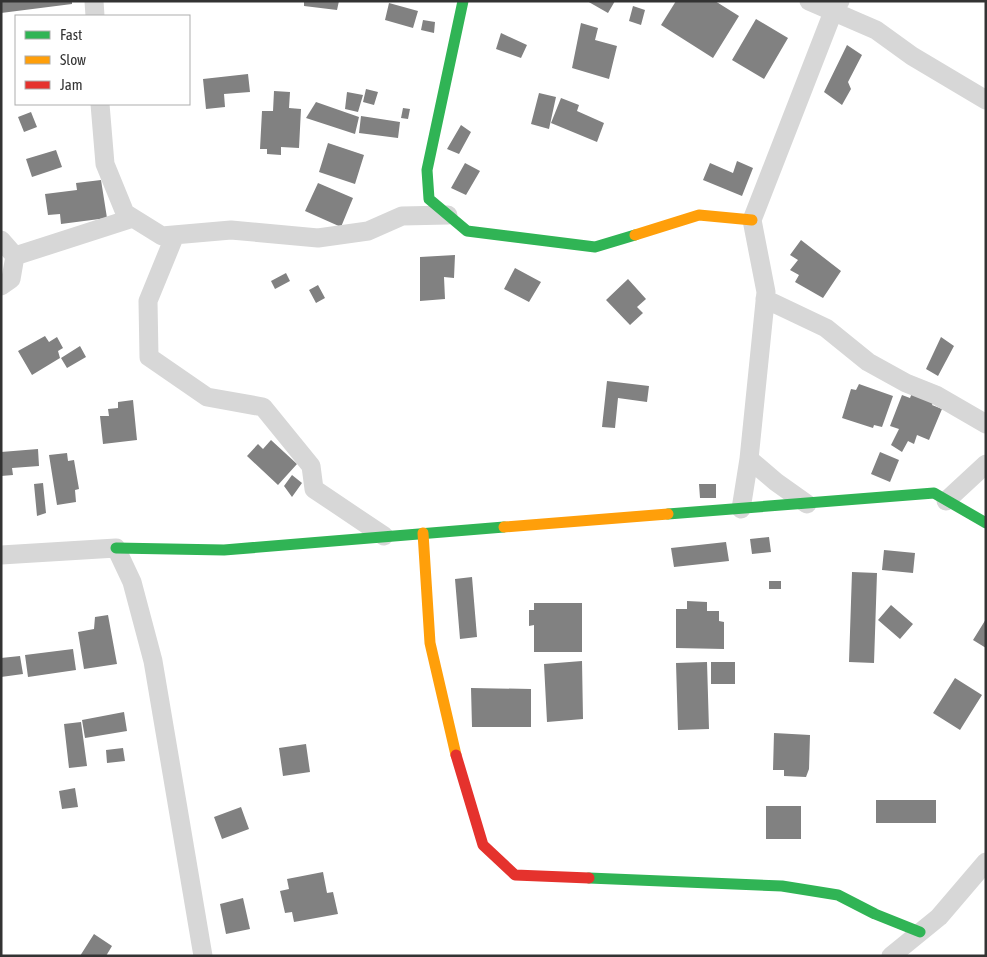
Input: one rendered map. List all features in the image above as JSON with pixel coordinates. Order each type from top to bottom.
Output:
[{"type":"street","points":[[94,1],[95,15]]},
{"type":"street","points":[[463,1],[427,170],[429,199],[467,231],[595,248],[698,215],[752,220]]},
{"type":"street","points":[[809,1],[836,7],[876,30],[912,56],[986,100]]},
{"type":"street","points":[[741,509],[749,459],[766,299],[752,220],[836,7]]},
{"type":"street","points":[[100,105],[105,164],[125,213],[162,236],[231,230],[318,238],[368,231],[402,216],[448,215]]},
{"type":"street","points":[[15,256],[133,218]]},
{"type":"street","points":[[175,235],[148,301],[149,357],[208,398],[264,406],[311,466],[314,489],[384,536]]},
{"type":"street","points":[[1,240],[15,256]]},
{"type":"street","points":[[1,286],[11,279],[15,256]]},
{"type":"street","points":[[766,299],[826,328],[868,362],[906,383],[936,395],[986,424]]},
{"type":"street","points":[[749,459],[776,482],[807,504]]},
{"type":"street","points":[[946,501],[986,464]]},
{"type":"street","points":[[1,555],[116,548],[224,550],[934,494],[986,523]]},
{"type":"street","points":[[423,533],[430,644],[451,738],[483,845],[515,875],[782,886],[838,895],[874,914],[920,932]]},
{"type":"street","points":[[116,548],[132,582],[153,661],[203,956]]},
{"type":"street","points":[[891,956],[939,917],[986,862]]},
{"type":"building","points":[[1,1],[72,1],[72,4],[1,13]]},
{"type":"building","points":[[304,1],[339,1],[337,10],[304,6]]},
{"type":"building","points":[[587,1],[615,1],[608,13]]},
{"type":"building","points":[[676,1],[715,1],[739,16],[713,58],[661,25]]},
{"type":"building","points":[[389,3],[418,11],[413,28],[385,20]]},
{"type":"building","points":[[633,6],[645,10],[641,25],[629,21]]},
{"type":"building","points":[[756,19],[788,38],[764,79],[732,60]]},
{"type":"building","points":[[423,20],[435,22],[434,33],[421,30]]},
{"type":"building","points":[[581,23],[598,28],[595,40],[617,46],[609,79],[572,68]]},
{"type":"building","points":[[501,33],[527,45],[521,58],[496,49]]},
{"type":"building","points":[[847,45],[862,55],[848,82],[851,89],[842,105],[824,92]]},
{"type":"building","points":[[248,74],[250,92],[224,94],[225,107],[206,109],[203,79]]},
{"type":"building","points":[[366,89],[378,92],[374,105],[363,102]]},
{"type":"building","points":[[274,91],[290,92],[289,108],[301,109],[299,148],[281,147],[281,155],[267,154],[267,149],[260,149],[262,111],[273,111]]},
{"type":"building","points":[[347,92],[363,95],[358,112],[345,109]]},
{"type":"building","points":[[539,93],[556,97],[549,129],[531,124]]},
{"type":"building","points":[[561,98],[579,105],[577,111],[604,123],[597,142],[551,123]]},
{"type":"building","points":[[316,102],[359,117],[355,134],[306,118]]},
{"type":"building","points":[[403,108],[410,109],[408,119],[401,118]]},
{"type":"building","points":[[31,112],[37,127],[24,132],[18,117]]},
{"type":"building","points":[[361,116],[400,122],[398,138],[359,133]]},
{"type":"building","points":[[461,125],[471,132],[459,154],[447,149]]},
{"type":"building","points":[[328,143],[364,155],[355,184],[319,172]]},
{"type":"building","points":[[56,150],[62,167],[32,177],[26,159]]},
{"type":"building","points":[[737,161],[753,168],[742,196],[703,180],[710,163],[733,173]]},
{"type":"building","points":[[465,163],[480,171],[466,195],[451,188]]},
{"type":"building","points":[[101,180],[107,218],[61,224],[60,214],[48,215],[45,194],[77,190],[76,183]]},
{"type":"building","points":[[318,183],[353,198],[341,227],[305,211]]},
{"type":"building","points":[[801,240],[841,271],[823,298],[795,282],[799,275],[790,270],[798,260],[790,255]]},
{"type":"building","points":[[455,255],[454,278],[444,277],[445,299],[420,301],[420,257]]},
{"type":"building","points":[[515,268],[541,282],[529,302],[504,289]]},
{"type":"building","points":[[286,273],[290,281],[275,289],[271,281]]},
{"type":"building","points":[[628,279],[646,299],[637,307],[643,313],[630,325],[606,300]]},
{"type":"building","points":[[318,285],[325,298],[316,303],[309,290]]},
{"type":"building","points":[[45,336],[49,342],[57,337],[63,348],[58,351],[60,358],[32,375],[18,351]]},
{"type":"building","points":[[941,337],[954,346],[938,376],[926,369]]},
{"type":"building","points":[[80,346],[86,357],[67,368],[61,358]]},
{"type":"building","points":[[607,381],[649,386],[647,402],[618,398],[615,428],[602,427]]},
{"type":"building","points":[[859,384],[893,396],[882,427],[874,425],[873,428],[842,418],[851,389],[856,390]]},
{"type":"building","points":[[912,393],[934,401],[932,405],[942,409],[929,440],[917,435],[914,444],[908,441],[902,452],[891,445],[899,429],[890,426],[902,395],[910,398]]},
{"type":"building","points":[[133,400],[137,440],[103,444],[100,416],[109,416],[108,409],[118,408],[118,402]]},
{"type":"building","points":[[271,440],[297,464],[278,485],[247,456],[258,444],[263,449]]},
{"type":"building","points":[[38,449],[39,466],[12,468],[13,475],[1,476],[1,452]]},
{"type":"building","points":[[880,452],[899,460],[890,482],[871,474]]},
{"type":"building","points":[[67,453],[68,461],[74,460],[79,489],[75,490],[76,502],[57,505],[49,455]]},
{"type":"building","points":[[292,475],[302,483],[292,497],[284,486]]},
{"type":"building","points":[[43,483],[46,513],[37,516],[34,484]]},
{"type":"building","points":[[699,484],[716,484],[716,498],[700,498]]},
{"type":"building","points":[[769,537],[771,552],[752,554],[750,539]]},
{"type":"building","points":[[726,542],[729,561],[674,567],[671,548]]},
{"type":"building","points":[[884,550],[915,553],[913,573],[882,570]]},
{"type":"building","points":[[852,572],[877,573],[874,663],[849,662]]},
{"type":"building","points":[[472,577],[477,637],[460,639],[455,579]]},
{"type":"building","points":[[769,581],[781,581],[781,589],[769,589]]},
{"type":"building","points":[[687,601],[707,602],[707,611],[719,611],[719,621],[724,622],[724,649],[676,648],[676,609],[687,609]]},
{"type":"building","points":[[534,603],[582,603],[582,652],[534,652],[534,625],[529,626],[529,610],[534,610]]},
{"type":"building","points":[[891,605],[913,624],[900,639],[878,620]]},
{"type":"building","points":[[108,615],[117,664],[84,669],[78,632],[94,629],[95,617]]},
{"type":"building","points":[[986,619],[986,648],[973,640]]},
{"type":"building","points":[[73,649],[76,670],[28,677],[25,655]]},
{"type":"building","points":[[20,656],[23,674],[1,677],[1,658]]},
{"type":"building","points":[[582,661],[583,719],[547,722],[544,664]]},
{"type":"building","points":[[707,662],[709,729],[678,730],[676,663]]},
{"type":"building","points":[[711,662],[735,662],[735,684],[711,684]]},
{"type":"building","points":[[955,678],[982,695],[960,730],[933,713]]},
{"type":"building","points":[[471,688],[531,689],[531,727],[472,727]]},
{"type":"building","points":[[124,712],[127,731],[85,738],[82,720]]},
{"type":"building","points":[[81,722],[87,766],[69,768],[64,724]]},
{"type":"building","points":[[774,733],[810,735],[809,769],[806,777],[784,776],[784,770],[773,770]]},
{"type":"building","points":[[306,744],[310,772],[283,776],[279,748]]},
{"type":"building","points":[[123,748],[125,761],[107,763],[106,750]]},
{"type":"building","points":[[75,788],[78,807],[62,809],[59,791]]},
{"type":"building","points":[[876,800],[936,800],[936,823],[876,823]]},
{"type":"building","points":[[766,806],[801,806],[801,839],[766,839]]},
{"type":"building","points":[[241,807],[249,829],[222,839],[214,817]]},
{"type":"building","points":[[323,872],[327,893],[333,892],[338,914],[294,922],[292,912],[285,913],[280,891],[289,889],[287,879]]},
{"type":"building","points":[[243,898],[250,929],[226,934],[220,904]]},
{"type":"building","points":[[94,934],[112,946],[106,956],[80,956]]},
{"type":"traffic: fast","points":[[463,1],[427,170],[429,199],[467,231],[595,247],[635,235]]},
{"type":"traffic: fast","points":[[668,514],[934,493],[986,523]]},
{"type":"traffic: fast","points":[[116,548],[224,550],[504,527]]},
{"type":"traffic: fast","points":[[589,878],[782,886],[838,895],[875,914],[920,932]]},
{"type":"traffic: slow","points":[[635,235],[699,215],[752,220]]},
{"type":"traffic: slow","points":[[504,527],[668,514]]},
{"type":"traffic: slow","points":[[423,533],[430,643],[456,755]]},
{"type":"traffic: jam","points":[[456,755],[483,845],[515,875],[589,878]]}]
